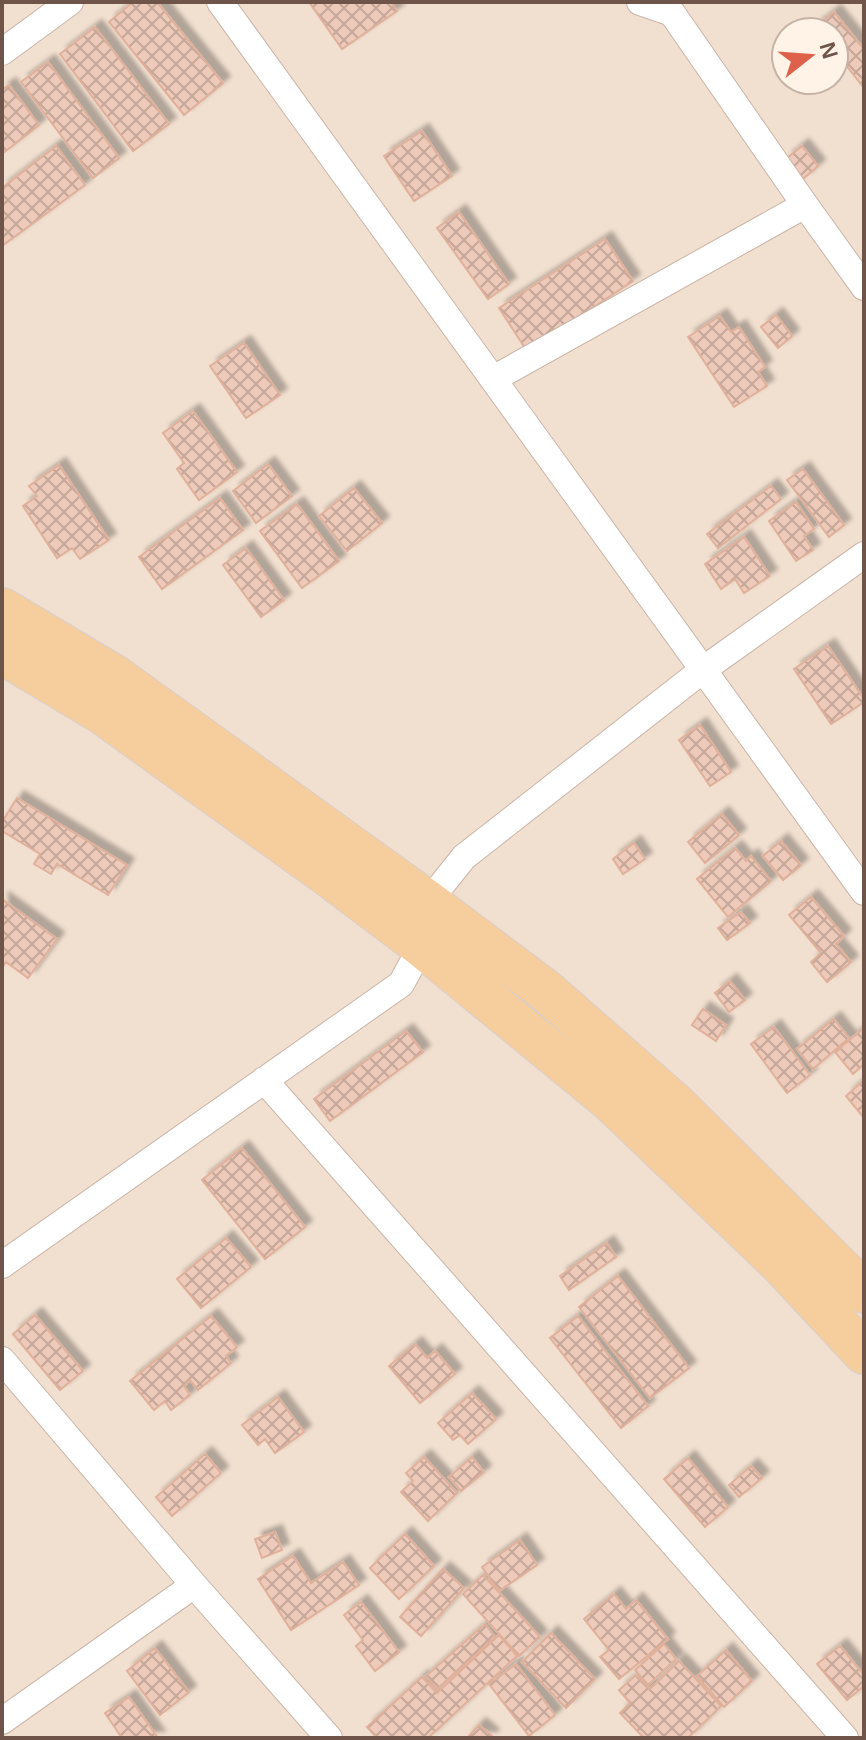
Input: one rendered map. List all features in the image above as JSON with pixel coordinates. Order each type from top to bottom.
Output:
[{"type":"main road","points":[[2,609],[116,677],[545,990],[676,1105],[864,1292]]},
{"type":"main road","points":[[2,653],[102,713],[422,946],[611,1101],[781,1264],[864,1353]]},
{"type":"street","points":[[2,52],[70,2]]},
{"type":"street","points":[[220,2],[864,892]]},
{"type":"street","points":[[640,2],[672,13],[864,287]]},
{"type":"street","points":[[493,379],[805,205]]},
{"type":"street","points":[[2,1265],[401,984],[422,946],[428,902],[464,857],[704,669],[864,555]]},
{"type":"street","points":[[264,1080],[845,1738]]},
{"type":"street","points":[[2,1360],[329,1738]]},
{"type":"street","points":[[2,1721],[194,1585]]},
{"type":"shaded area","points":[[2,2],[864,2],[864,1738],[2,1738]]},
{"type":"building","points":[[133,2],[157,2],[223,83],[184,115],[109,22]]},
{"type":"building","points":[[309,2],[391,2],[397,11],[342,49]]},
{"type":"building","points":[[95,27],[169,124],[133,151],[60,54]]},
{"type":"building","points":[[850,32],[864,49],[864,88],[850,70]]},
{"type":"building","points":[[48,62],[119,158],[93,178],[21,82]]},
{"type":"building","points":[[9,85],[39,125],[2,154],[2,90]]},
{"type":"building","points":[[422,131],[452,176],[414,201],[384,156]]},
{"type":"building","points":[[56,146],[85,185],[2,246],[2,188]]},
{"type":"building","points":[[802,146],[818,166],[803,179],[786,159]]},
{"type":"building","points":[[459,212],[509,284],[488,299],[437,228]]},
{"type":"building","points":[[605,239],[633,281],[527,351],[499,308]]},
{"type":"building","points":[[776,315],[792,336],[778,348],[761,327]]},
{"type":"building","points":[[720,316],[731,332],[739,327],[765,367],[758,372],[767,386],[734,407],[688,337]]},
{"type":"building","points":[[244,343],[280,395],[246,418],[210,366]]},
{"type":"building","points":[[193,411],[237,472],[199,500],[177,469],[184,463],[163,433]]},
{"type":"building","points":[[268,464],[292,496],[256,523],[233,491]]},
{"type":"building","points":[[59,465],[109,540],[80,559],[72,548],[57,558],[23,506],[37,496],[29,486]]},
{"type":"building","points":[[803,469],[844,525],[829,537],[787,480]]},
{"type":"building","points":[[771,486],[781,499],[718,548],[707,534]]},
{"type":"building","points":[[354,488],[382,523],[347,551],[319,516]]},
{"type":"building","points":[[220,498],[243,530],[162,589],[139,557]]},
{"type":"building","points":[[796,502],[814,529],[804,536],[813,550],[796,561],[769,521]]},
{"type":"building","points":[[297,504],[339,561],[302,588],[260,531]]},
{"type":"building","points":[[744,537],[770,576],[744,593],[735,579],[721,589],[705,564]]},
{"type":"building","points":[[246,548],[284,600],[261,617],[223,565]]},
{"type":"building","points":[[828,646],[864,699],[831,724],[794,669]]},
{"type":"building","points":[[700,725],[731,772],[710,786],[679,740]]},
{"type":"building","points":[[17,798],[127,865],[108,895],[57,864],[51,874],[34,864],[40,854],[2,831],[2,822]]},
{"type":"building","points":[[722,814],[739,835],[705,863],[688,842]]},
{"type":"building","points":[[781,841],[801,865],[783,880],[763,856]]},
{"type":"building","points":[[634,843],[645,859],[623,874],[613,859]]},
{"type":"building","points":[[735,848],[746,861],[751,856],[771,881],[728,917],[697,879]]},
{"type":"building","points":[[811,897],[844,936],[836,944],[851,962],[827,982],[811,962],[821,953],[789,915]]},
{"type":"building","points":[[2,899],[57,939],[28,978],[6,962],[2,968]]},
{"type":"building","points":[[741,912],[750,923],[727,940],[718,928]]},
{"type":"building","points":[[730,981],[745,1000],[729,1012],[715,993]]},
{"type":"building","points":[[703,1009],[726,1025],[716,1041],[692,1025]]},
{"type":"building","points":[[834,1019],[849,1038],[813,1069],[797,1049]]},
{"type":"building","points":[[774,1027],[810,1075],[787,1093],[751,1044]]},
{"type":"building","points":[[864,1028],[864,1064],[853,1074],[835,1052]]},
{"type":"building","points":[[406,1031],[423,1052],[330,1121],[314,1099]]},
{"type":"building","points":[[864,1080],[864,1118],[846,1096]]},
{"type":"building","points":[[242,1148],[305,1227],[265,1259],[202,1180]]},
{"type":"building","points":[[226,1238],[251,1267],[201,1308],[177,1279]]},
{"type":"building","points":[[607,1243],[616,1257],[569,1290],[560,1276]]},
{"type":"building","points":[[618,1276],[689,1368],[650,1398],[579,1307]]},
{"type":"building","points":[[35,1315],[83,1371],[60,1390],[13,1334]]},
{"type":"building","points":[[211,1316],[237,1347],[226,1356],[231,1363],[198,1390],[190,1380],[184,1386],[190,1395],[171,1410],[165,1401],[154,1410],[130,1381]]},
{"type":"building","points":[[578,1316],[648,1406],[621,1428],[550,1338]]},
{"type":"building","points":[[415,1344],[427,1358],[435,1351],[455,1374],[420,1403],[389,1366]]},
{"type":"building","points":[[472,1393],[496,1419],[468,1444],[460,1435],[453,1440],[438,1423]]},
{"type":"building","points":[[278,1397],[304,1432],[275,1453],[265,1439],[258,1445],[242,1425]]},
{"type":"building","points":[[205,1454],[221,1473],[172,1516],[156,1497]]},
{"type":"building","points":[[424,1457],[457,1493],[428,1521],[401,1492],[413,1481],[406,1473]]},
{"type":"building","points":[[472,1457],[484,1472],[461,1491],[449,1477]]},
{"type":"building","points":[[688,1458],[728,1507],[705,1527],[664,1479]]},
{"type":"building","points":[[751,1466],[762,1478],[739,1497],[729,1485]]},
{"type":"building","points":[[275,1532],[282,1550],[262,1558],[255,1539]]},
{"type":"building","points":[[405,1534],[434,1566],[399,1599],[370,1568]]},
{"type":"building","points":[[520,1540],[537,1565],[499,1591],[482,1567]]},
{"type":"building","points":[[293,1556],[311,1583],[343,1562],[359,1585],[291,1630],[258,1579]]},
{"type":"building","points":[[443,1569],[464,1588],[421,1636],[400,1617]]},
{"type":"building","points":[[483,1575],[540,1637],[519,1656],[463,1594]]},
{"type":"building","points":[[614,1594],[626,1609],[636,1600],[668,1639],[619,1679],[600,1657],[609,1650],[584,1619]]},
{"type":"building","points":[[361,1602],[399,1652],[375,1671],[356,1646],[363,1640],[344,1615]]},
{"type":"building","points":[[485,1624],[495,1637],[437,1689],[426,1676]]},
{"type":"building","points":[[551,1633],[595,1679],[566,1708],[522,1662]]},
{"type":"building","points":[[499,1635],[517,1656],[428,1738],[377,1738],[367,1727],[422,1677],[437,1693]]},
{"type":"building","points":[[664,1644],[676,1659],[648,1685],[635,1670]]},
{"type":"building","points":[[840,1646],[864,1675],[864,1686],[847,1700],[817,1664]]},
{"type":"building","points":[[155,1648],[189,1692],[160,1715],[127,1671]]},
{"type":"building","points":[[726,1650],[752,1681],[724,1707],[697,1676]]},
{"type":"building","points":[[679,1661],[721,1706],[688,1738],[644,1738],[620,1713],[630,1703],[619,1690],[636,1675],[650,1689]]},
{"type":"building","points":[[516,1664],[555,1715],[529,1736],[489,1684]]},
{"type":"building","points":[[129,1697],[158,1738],[122,1738],[105,1713]]},
{"type":"building","points":[[479,1725],[492,1736],[467,1738]]}]
